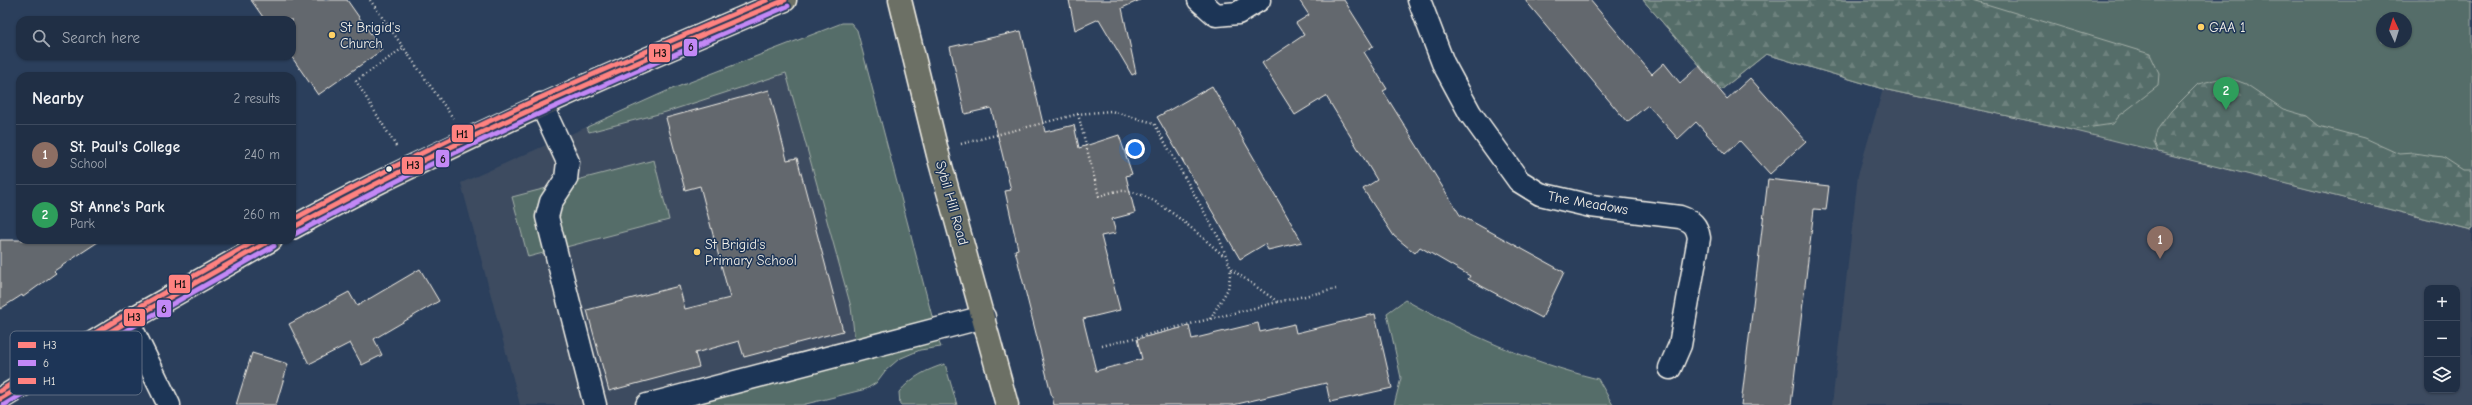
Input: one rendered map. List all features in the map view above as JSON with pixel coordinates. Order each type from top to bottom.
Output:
[{"type":"main road","points":[[296,226],[409,167],[541,104],[594,80],[785,0]]},
{"type":"main road","name":"Sybil Hill Road","points":[[900,0],[938,151],[1007,405]]},
{"type":"main road","points":[[112,331],[264,244]]},
{"type":"main road","points":[[0,399],[10,393]]},
{"type":"street","points":[[1199,0],[1216,14],[1238,13],[1259,0]]},
{"type":"street","name":"The Meadows","points":[[1419,0],[1443,63],[1470,113],[1519,181],[1540,194],[1591,206],[1680,217],[1691,220],[1697,229],[1699,238],[1680,345],[1670,368]]},
{"type":"street","points":[[541,104],[568,162],[566,179],[551,202],[547,217],[595,405]]},
{"type":"street","points":[[647,405],[984,317]]},
{"type":"street","points":[[128,321],[133,331]]},
{"type":"street","points":[[142,350],[168,405]]},
{"type":"path","points":[[370,0],[468,140]]},
{"type":"path","points":[[403,48],[356,81],[409,167]]},
{"type":"path","points":[[938,151],[1078,114],[1111,111],[1154,123],[1220,240],[1231,269],[1278,302]]},
{"type":"path","points":[[1078,114],[1099,196],[1124,191],[1146,197],[1198,232],[1225,256]]},
{"type":"path","points":[[1210,320],[1228,289],[1231,269]]},
{"type":"path","points":[[1102,346],[1336,289]]},
{"type":"shaded area","name":"St Brigid's Primary School","points":[[842,23],[851,23],[857,30],[938,340],[690,405],[520,405],[461,183],[667,91]]},
{"type":"shaded area","points":[[1883,89],[2072,130],[2472,230],[2472,405],[1832,405],[1858,175]]},
{"type":"green space","points":[[1643,0],[2472,0],[2472,230],[2072,130],[1883,89],[1766,54],[1721,90]]},
{"type":"green space","points":[[1643,0],[1973,0],[2150,54],[2159,73],[2158,86],[2119,116],[2113,124],[2072,130],[1883,89],[1766,54],[1721,90]]},
{"type":"green space","points":[[842,23],[851,23],[857,30],[933,320],[855,341],[851,307],[786,73],[666,112],[589,132],[587,127],[667,91]]},
{"type":"green space","points":[[2227,77],[2246,84],[2283,109],[2307,116],[2319,126],[2364,138],[2399,154],[2413,153],[2443,157],[2463,170],[2472,170],[2472,230],[2158,152],[2154,142],[2157,130],[2171,111],[2198,84]]},
{"type":"green space","points":[[654,160],[669,220],[528,257],[512,197]]},
{"type":"green space","points":[[1405,300],[1499,346],[1547,364],[1598,379],[1613,405],[1394,405],[1401,378],[1387,313]]},
{"type":"green space","points":[[938,340],[941,347],[920,350],[899,359],[885,371],[876,383],[866,389],[802,405],[690,405]]},
{"type":"green space","points":[[945,364],[957,405],[900,405],[899,392],[909,382],[932,369]]},
{"type":"building","name":"St Brigid's Church","points":[[251,0],[347,0],[382,50],[318,95],[294,60],[296,60],[296,16],[262,16]]},
{"type":"building","points":[[1069,0],[1140,0],[1122,8],[1136,73],[1132,75],[1099,19],[1075,30]]},
{"type":"building","points":[[1299,0],[1344,0],[1373,46],[1364,52],[1387,89],[1383,91],[1460,215],[1564,272],[1542,318],[1468,279],[1470,276],[1420,247],[1415,253],[1394,236],[1363,189],[1377,180],[1326,96],[1295,115],[1262,63],[1304,35],[1296,23],[1309,15]]},
{"type":"building","points":[[1525,0],[1590,0],[1652,74],[1664,63],[1680,83],[1699,66],[1727,99],[1750,78],[1806,141],[1770,174],[1740,141],[1725,154],[1696,122],[1678,139],[1648,105],[1627,122]]},
{"type":"building","points":[[1021,31],[1045,132],[1074,125],[1079,148],[1119,135],[1132,174],[1126,176],[1135,213],[1112,219],[1116,233],[1101,236],[1120,310],[1083,319],[1096,371],[1142,359],[1137,339],[1189,326],[1192,339],[1258,323],[1260,332],[1294,324],[1296,333],[1375,314],[1392,388],[1330,402],[1326,383],[1233,405],[1054,405],[1015,250],[1018,249],[1005,191],[1011,190],[991,108],[965,114],[950,47]]},
{"type":"building","points":[[1212,86],[1302,242],[1268,250],[1265,244],[1240,259],[1157,117]]},
{"type":"building","points":[[769,90],[787,160],[797,158],[843,331],[744,357],[739,341],[695,353],[699,367],[609,391],[587,310],[679,286],[685,309],[730,298],[700,186],[685,190],[666,118]]},
{"type":"building","points":[[1768,179],[1829,186],[1826,210],[1814,209],[1791,405],[1741,405]]},
{"type":"building","points":[[0,240],[16,240],[16,244],[95,244],[54,271],[56,273],[23,297],[22,295],[0,309]]},
{"type":"building","points":[[420,269],[439,301],[374,339],[382,355],[362,365],[350,343],[309,364],[289,324],[349,292],[357,306]]},
{"type":"building","points":[[252,353],[288,364],[276,405],[236,405]]},
{"type":"transit line","name":"H1","points":[[296,218],[350,189],[467,131],[586,77],[767,0]]},
{"type":"transit line","name":"H3","points":[[296,226],[352,196],[474,136],[598,80],[785,0]]},
{"type":"transit line","name":"6","points":[[296,233],[355,202],[477,142],[601,86],[788,6]]},
{"type":"transit line","name":"H1","points":[[99,331],[250,244]]},
{"type":"transit line","name":"H3","points":[[112,331],[264,244]]},
{"type":"transit line","name":"6","points":[[125,331],[274,246]]},
{"type":"transit line","name":"H1","points":[[0,391],[10,385]]},
{"type":"transit line","name":"H3","points":[[0,399],[10,393]]},
{"type":"transit line","name":"6","points":[[4,405],[20,395]]},
{"type":"place","name":"GAA 1","points":[[2201,27]]},
{"type":"place","name":"St Brigid's Church","points":[[332,35]]},
{"type":"place","name":"St Anne's Park","points":[[2226,110]]},
{"type":"place","name":"St Brigid's Primary School","points":[[697,252]]},
{"type":"place","name":"St. Paul's College","points":[[2160,259]]}]
